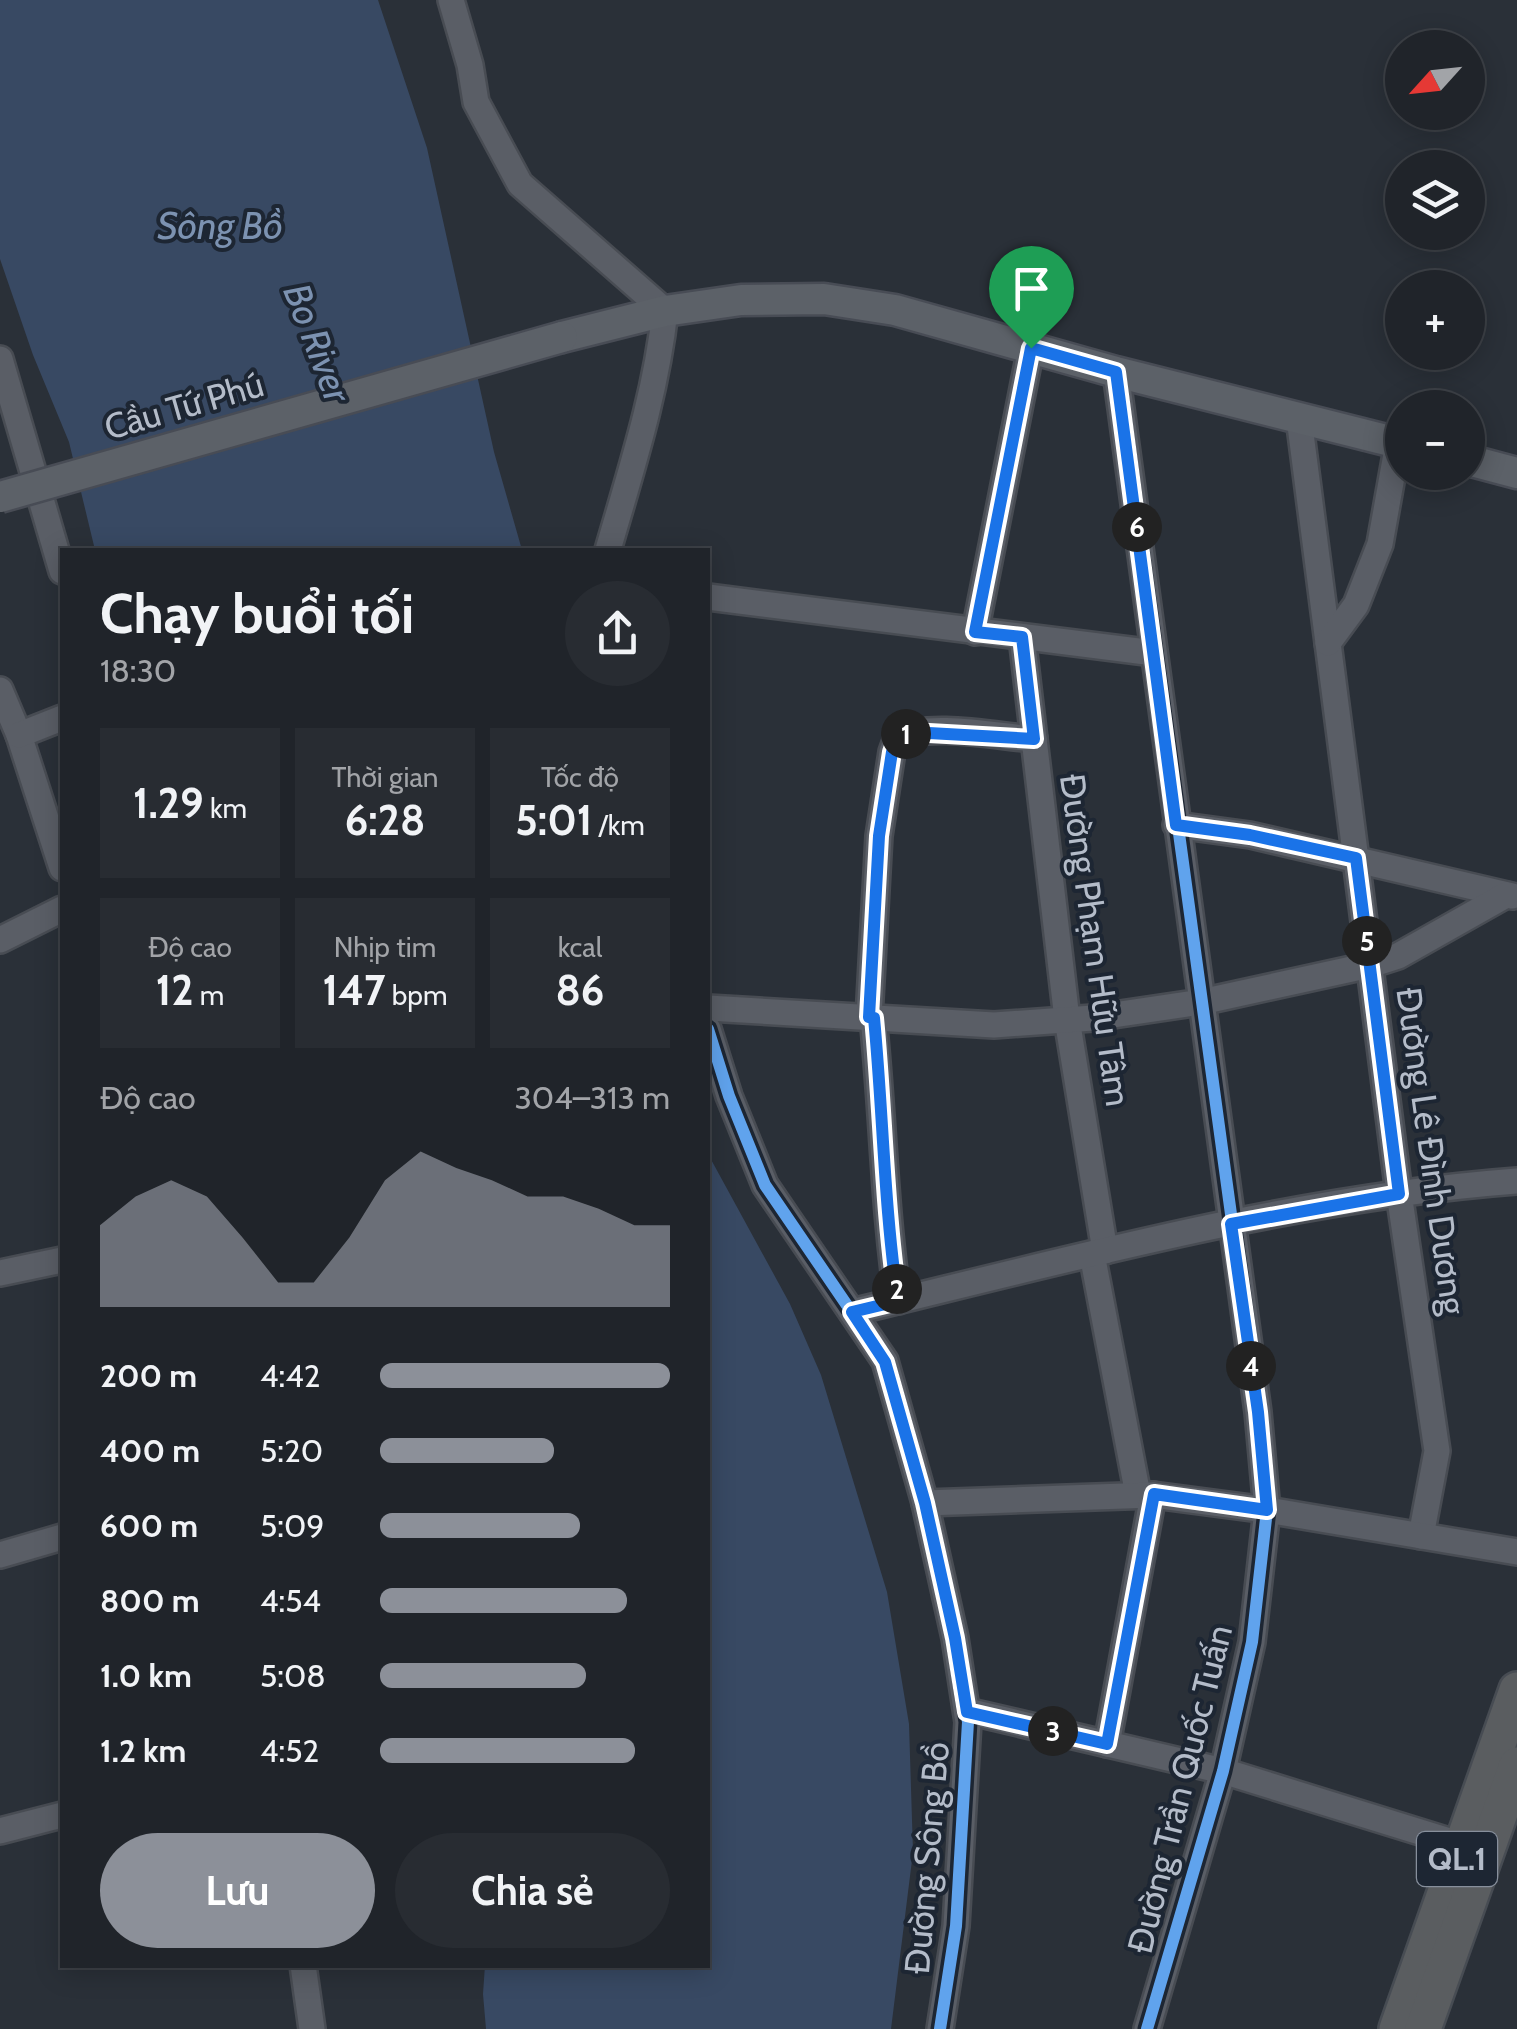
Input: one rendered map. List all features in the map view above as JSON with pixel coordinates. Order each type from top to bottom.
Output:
[{"type":"highway","name":"QL.1","points":[[1397,2029],[1517,1690]]},
{"type":"highway","name":"QL.1","points":[[1423,2029],[1517,1765]]},
{"type":"main road","name":"Cầu Tứ Phú","points":[[0,497],[562,338],[665,311],[740,300],[824,299],[895,310],[1116,372],[1385,439]]},
{"type":"main road","points":[[1485,465],[1517,473]]},
{"type":"street","points":[[451,0],[476,102],[520,184],[665,311],[660,358],[642,435],[609,548]]},
{"type":"street","points":[[975,632],[1031,348]]},
{"type":"street","points":[[0,359],[60,564]]},
{"type":"street","name":"Đường Trần Quốc Tuấn","points":[[1116,372],[1258,1412],[1267,1510],[1252,1642],[1223,1771],[1148,2029]]},
{"type":"street","name":"Đường Lê Đình Dương","points":[[1298,418],[1399,1194],[1437,1452],[1420,1536]]},
{"type":"street","points":[[1328,643],[1356,605],[1380,544],[1391,490]]},
{"type":"street","points":[[710,597],[1154,653]]},
{"type":"street","name":"Đường Phạm Hữu Tâm","points":[[1022,637],[1099,1253],[1146,1495]]},
{"type":"street","points":[[0,690],[11,731],[60,863]]},
{"type":"street","points":[[11,731],[60,719]]},
{"type":"street","points":[[898,1301],[884,1181],[884,1120],[871,1017],[879,836],[892,752],[897,738],[911,732],[1034,739]]},
{"type":"street","points":[[1176,825],[1250,835],[1512,896]]},
{"type":"street","points":[[710,1008],[994,1024],[1201,1002],[1398,956],[1512,896]]},
{"type":"street","points":[[0,940],[60,911]]},
{"type":"street","name":"Đường Sông Bồ","points":[[710,1036],[765,1185],[885,1362],[925,1503],[967,1712],[956,1926],[940,2029]]},
{"type":"street","points":[[852,1312],[1231,1224],[1399,1194],[1517,1180]]},
{"type":"street","points":[[0,1273],[60,1260]]},
{"type":"street","points":[[925,1503],[1146,1495],[1267,1510],[1517,1552]]},
{"type":"street","points":[[1107,1744],[1146,1495]]},
{"type":"street","points":[[0,1555],[60,1538]]},
{"type":"street","points":[[967,1712],[1223,1771],[1462,1845]]},
{"type":"street","points":[[0,1831],[60,1816]]},
{"type":"street","points":[[303,1968],[312,2029]]},
{"type":"water","name":"Sông Bồ","points":[[0,0],[378,0],[427,148],[494,452],[521,548],[95,548],[69,442],[0,259]]},
{"type":"water","points":[[710,1158],[790,1304],[821,1375],[887,1592],[909,1724],[913,1852],[891,2029],[486,2029],[485,1968],[710,1968]]},
{"type":"cycle path","points":[[1116,372],[1258,1412],[1267,1510],[1252,1642],[1223,1771],[1147,2029]]},
{"type":"cycle path","points":[[710,1035],[729,1096],[765,1185],[885,1361],[925,1503],[955,1638],[968,1722],[956,1926],[940,2029]]},
{"type":"route","points":[[1031,348],[1116,372],[1176,825],[1250,835],[1356,858],[1399,1194],[1231,1224],[1258,1412],[1267,1510],[1154,1494],[1107,1744],[967,1712],[925,1503],[885,1362],[852,1312],[898,1301],[884,1181],[884,1120],[874,1018],[869,1017],[879,836],[892,752],[897,738],[911,732],[1034,739],[1022,637],[975,632],[1031,348]]},
{"type":"water label","name":"Bo River","points":[[317,343]]}]
